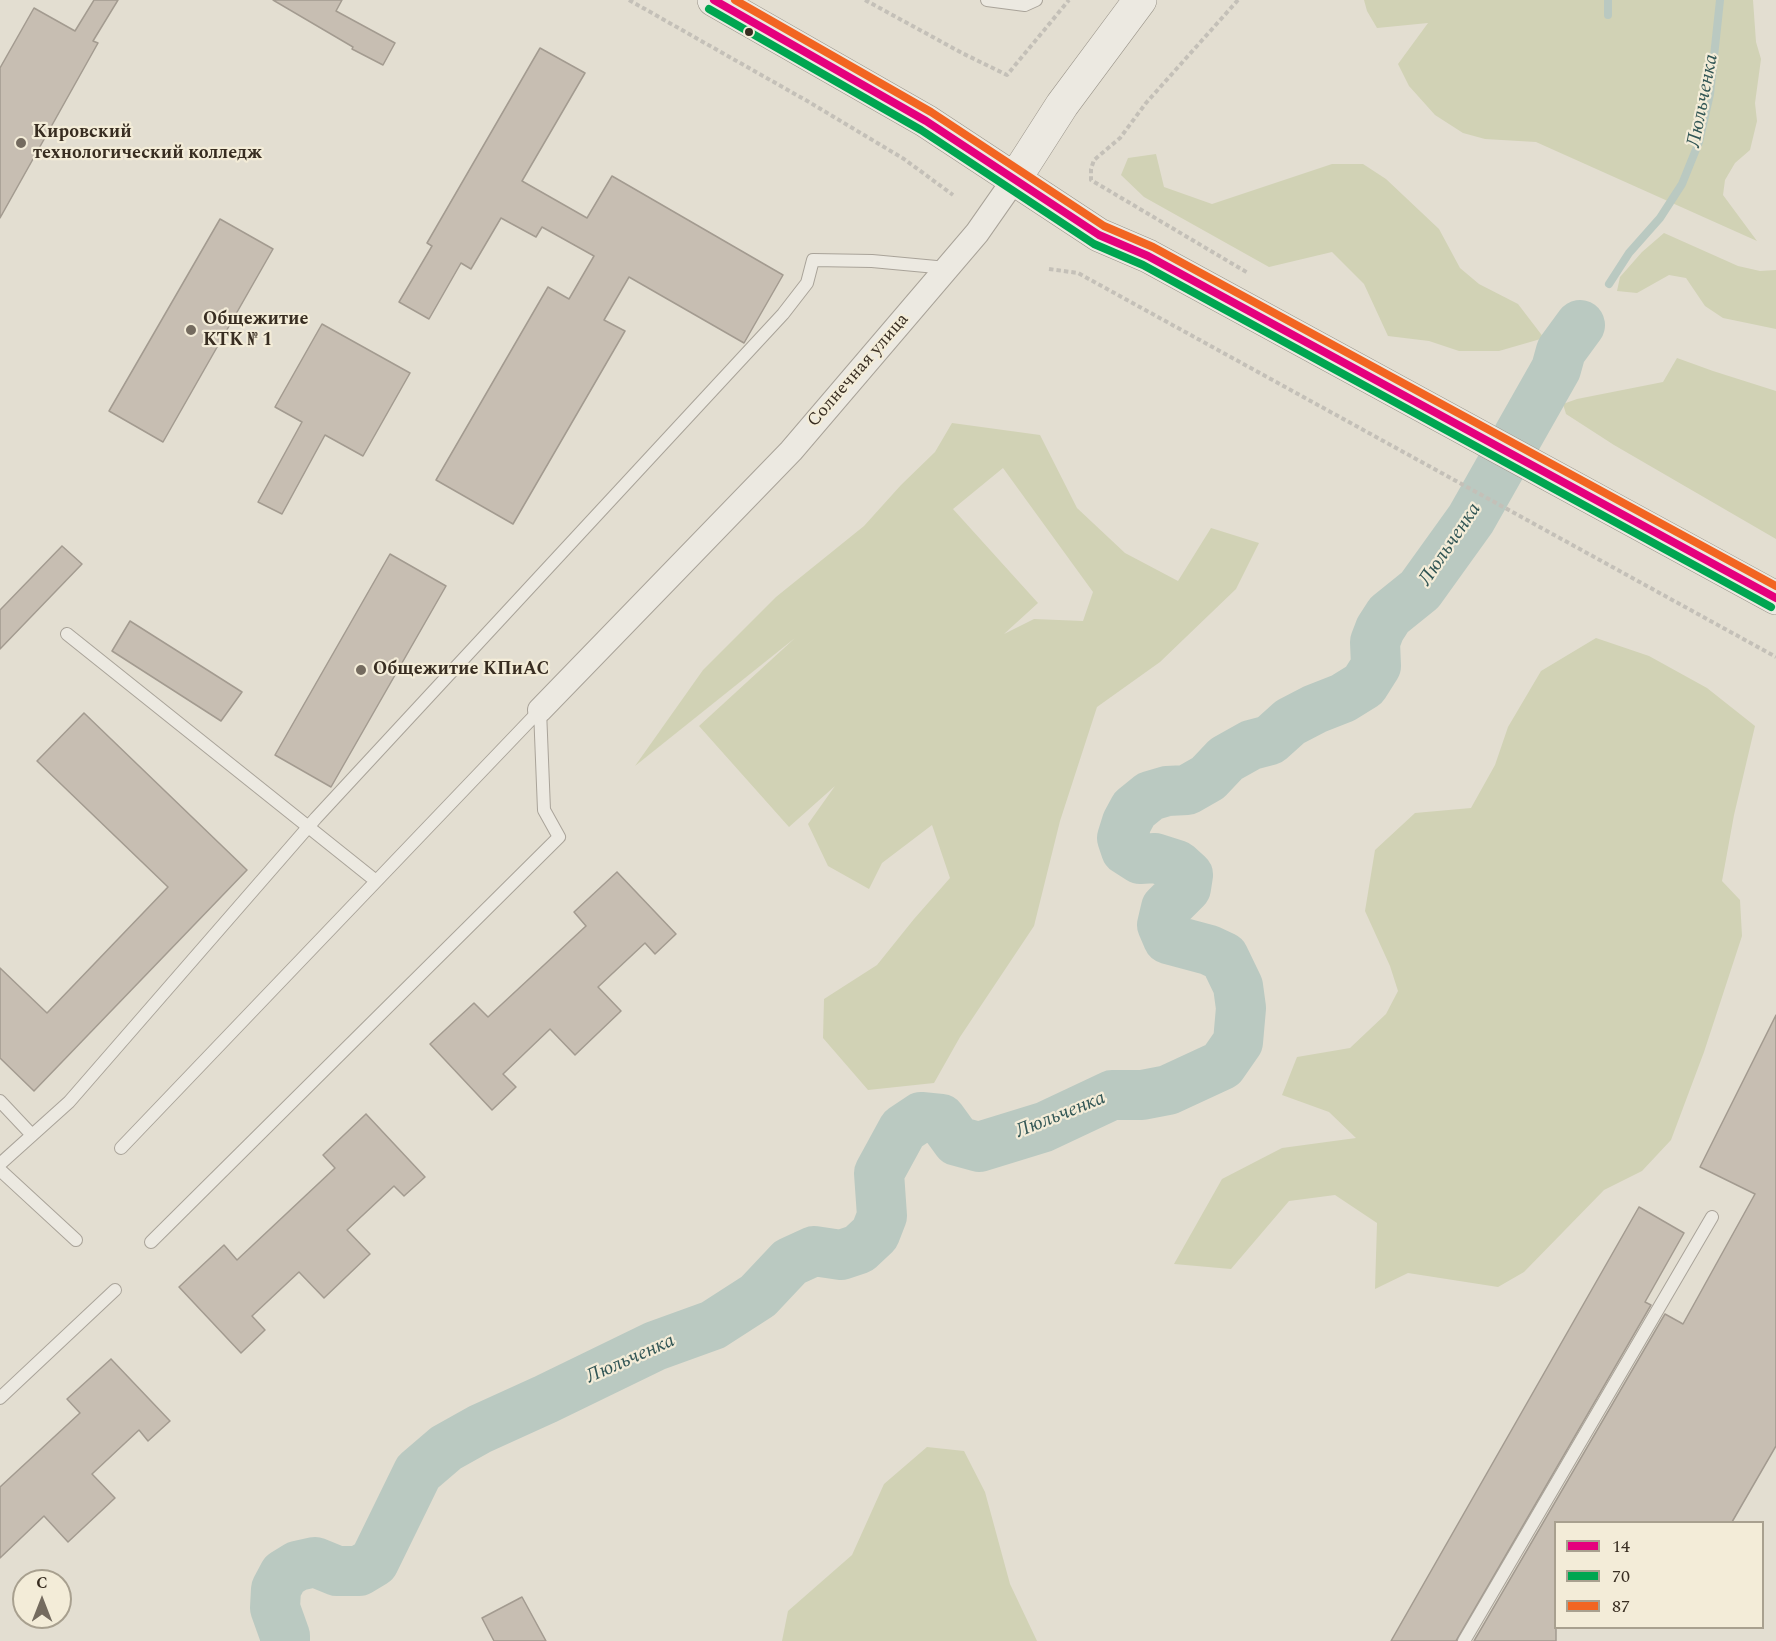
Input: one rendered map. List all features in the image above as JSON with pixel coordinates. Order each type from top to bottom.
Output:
[{"type":"main road","points":[[714,0],[926,121],[1099,234],[1148,256],[1776,598]]},
{"type":"main road","name":"Солнечная улица","points":[[1014,180],[1132,2]]},
{"type":"street","name":"Солнечная улица","points":[[540,710],[791,451],[977,233],[1014,180]]},
{"type":"lane","points":[[987,0],[1025,5],[1036,0]]},
{"type":"lane","points":[[0,1164],[69,1102],[309,826],[783,314],[807,283],[813,260],[872,261],[947,268]]},
{"type":"lane","points":[[67,634],[376,881]]},
{"type":"lane","points":[[121,1148],[540,710]]},
{"type":"lane","points":[[151,1242],[559,837],[544,810],[540,710]]},
{"type":"lane","points":[[0,1101],[32,1135]]},
{"type":"lane","points":[[0,1170],[76,1240]]},
{"type":"lane","points":[[1464,1641],[1712,1217]]},
{"type":"lane","points":[[0,1398],[115,1290]]},
{"type":"path","points":[[629,0],[904,159],[953,195]]},
{"type":"path","points":[[866,0],[1007,75],[1069,0]]},
{"type":"path","points":[[1166,225],[1091,180],[1091,169],[1094,160],[1120,138],[1146,103],[1238,0]]},
{"type":"path","points":[[1049,269],[1078,273],[1776,657]]},
{"type":"green space","points":[[1364,0],[1753,0],[1756,42],[1761,59],[1755,103],[1757,121],[1750,150],[1735,163],[1725,180],[1723,195],[1757,241],[1536,142],[1485,139],[1463,133],[1435,115],[1409,86],[1398,64],[1428,23],[1377,28],[1367,11]]},
{"type":"green space","points":[[1156,154],[1164,187],[1212,204],[1332,164],[1363,164],[1386,179],[1439,229],[1460,268],[1479,284],[1518,304],[1544,338],[1499,351],[1459,351],[1429,341],[1388,336],[1364,284],[1332,252],[1269,267],[1144,197],[1121,175],[1128,158]]},
{"type":"green space","points":[[1664,233],[1738,266],[1760,271],[1776,270],[1776,329],[1723,318],[1705,306],[1686,278],[1669,275],[1637,293],[1617,291],[1620,277],[1642,252]]},
{"type":"green space","points":[[1677,358],[1776,391],[1776,539],[1614,445],[1566,414],[1563,404],[1577,399],[1663,382]]},
{"type":"green space","points":[[952,423],[1040,435],[1077,508],[1125,553],[1178,581],[1211,528],[1259,543],[1236,589],[1160,662],[1097,707],[1060,821],[1034,926],[960,1037],[934,1083],[868,1090],[823,1038],[824,999],[877,965],[950,878],[932,825],[882,863],[869,889],[828,866],[808,824],[835,786],[789,827],[699,726],[795,638],[635,766],[703,670],[776,597],[864,526],[935,452]],"holes":[[[1003,468],[1093,592],[1083,621],[1034,619],[1004,634],[1038,603],[953,509]]]},
{"type":"green space","points":[[1596,638],[1649,656],[1707,688],[1755,726],[1734,815],[1722,881],[1740,900],[1742,936],[1704,1052],[1671,1140],[1642,1171],[1604,1190],[1524,1272],[1498,1287],[1408,1273],[1375,1289],[1377,1223],[1335,1195],[1289,1201],[1231,1269],[1174,1264],[1222,1179],[1282,1148],[1356,1138],[1329,1112],[1282,1095],[1297,1057],[1350,1048],[1386,1014],[1398,991],[1390,966],[1365,911],[1375,850],[1415,813],[1471,808],[1495,765],[1508,727],[1541,671]]},
{"type":"green space","points":[[927,1447],[964,1451],[985,1492],[1010,1584],[1037,1641],[782,1641],[788,1611],[852,1555],[884,1484]]},
{"type":"building","name":"Кировский технологический колледж","points":[[94,0],[118,0],[93,41],[98,43],[0,218],[0,68],[34,8],[75,31]]},
{"type":"building","points":[[273,0],[342,0],[336,11],[395,43],[383,65],[352,49],[353,47]]},
{"type":"building","points":[[540,48],[585,73],[522,181],[587,218],[612,176],[783,275],[744,343],[629,277],[604,320],[625,331],[513,524],[436,480],[548,287],[569,299],[594,256],[542,227],[536,237],[501,218],[471,269],[461,263],[429,319],[399,302],[432,246],[427,243]]},
{"type":"building","name":"Общежитие КТК № 1","points":[[220,219],[273,249],[163,442],[109,411]]},
{"type":"building","points":[[322,324],[410,373],[363,456],[325,435],[282,514],[258,502],[302,422],[275,407]]},
{"type":"building","points":[[62,546],[82,564],[0,649],[0,610]]},
{"type":"building","name":"Общежитие КПиАС","points":[[390,554],[446,586],[331,787],[275,755]]},
{"type":"building","points":[[130,621],[242,692],[221,721],[112,651]]},
{"type":"building","points":[[84,713],[247,870],[34,1091],[0,1058],[0,968],[47,1013],[168,887],[37,761]]},
{"type":"building","points":[[617,872],[676,934],[655,954],[645,943],[598,987],[621,1011],[575,1055],[550,1029],[503,1074],[516,1087],[492,1110],[430,1044],[474,1003],[488,1017],[586,926],[574,912]]},
{"type":"building","points":[[1776,1015],[1776,1446],[1733,1521],[1554,1521],[1556,1641],[1474,1641],[1665,1314],[1683,1324],[1755,1194],[1700,1167]]},
{"type":"building","points":[[366,1114],[425,1177],[404,1196],[394,1186],[347,1230],[370,1254],[324,1298],[299,1272],[252,1316],[265,1330],[241,1353],[179,1287],[224,1245],[237,1260],[335,1168],[323,1155]]},
{"type":"building","points":[[1639,1207],[1684,1233],[1645,1302],[1651,1305],[1456,1641],[1391,1641]]},
{"type":"building","points":[[111,1359],[170,1421],[148,1441],[139,1430],[92,1474],[115,1498],[68,1542],[44,1516],[0,1558],[0,1487],[80,1413],[67,1399]]},
{"type":"building","points":[[522,1597],[546,1641],[494,1641],[482,1618]]},
{"type":"waterway","points":[[1608,0],[1608,15]]},
{"type":"waterway","name":"Люльченка","points":[[1609,284],[1629,253],[1660,218],[1682,184],[1699,142],[1710,94],[1720,0]]},
{"type":"waterway","name":"Люльченка","points":[[285,1641],[275,1608],[276,1589],[284,1574],[297,1566],[315,1562],[337,1571],[359,1571],[374,1562],[418,1472],[446,1448],[480,1429],[655,1346],[713,1325],[758,1296],[790,1262],[814,1251],[841,1255],[859,1249],[875,1234],[882,1216],[879,1173],[903,1129],[921,1117],[941,1119],[957,1141],[979,1147],[1044,1127],[1112,1095],[1142,1095],[1168,1090],[1222,1065],[1238,1042],[1241,1008],[1238,986],[1224,957],[1209,950],[1168,939],[1162,925],[1166,908],[1186,888],[1188,875],[1177,865],[1155,858],[1140,859],[1126,850],[1122,838],[1127,822],[1134,809],[1150,796],[1167,791],[1187,790],[1208,778],[1226,759],[1251,745],[1270,740],[1290,722],[1343,698],[1364,685],[1376,666],[1375,642],[1380,629],[1389,615],[1420,590],[1471,519],[1556,369],[1561,351],[1580,325]]},
{"type":"transit line","name":"14","points":[[714,0],[926,121],[1099,235],[1148,256],[1776,598]]},
{"type":"transit line","name":"87","points":[[735,0],[931,112],[1104,226],[1153,247],[1776,586]]},
{"type":"transit line","name":"70","points":[[709,9],[921,130],[1094,244],[1143,265],[1771,607]]},
{"type":"place","name":"Кировский технологический колледж","points":[[21,143]]},
{"type":"place","name":"Общежитие КТК № 1","points":[[191,330]]},
{"type":"place","name":"Общежитие КПиАС","points":[[361,670]]}]
